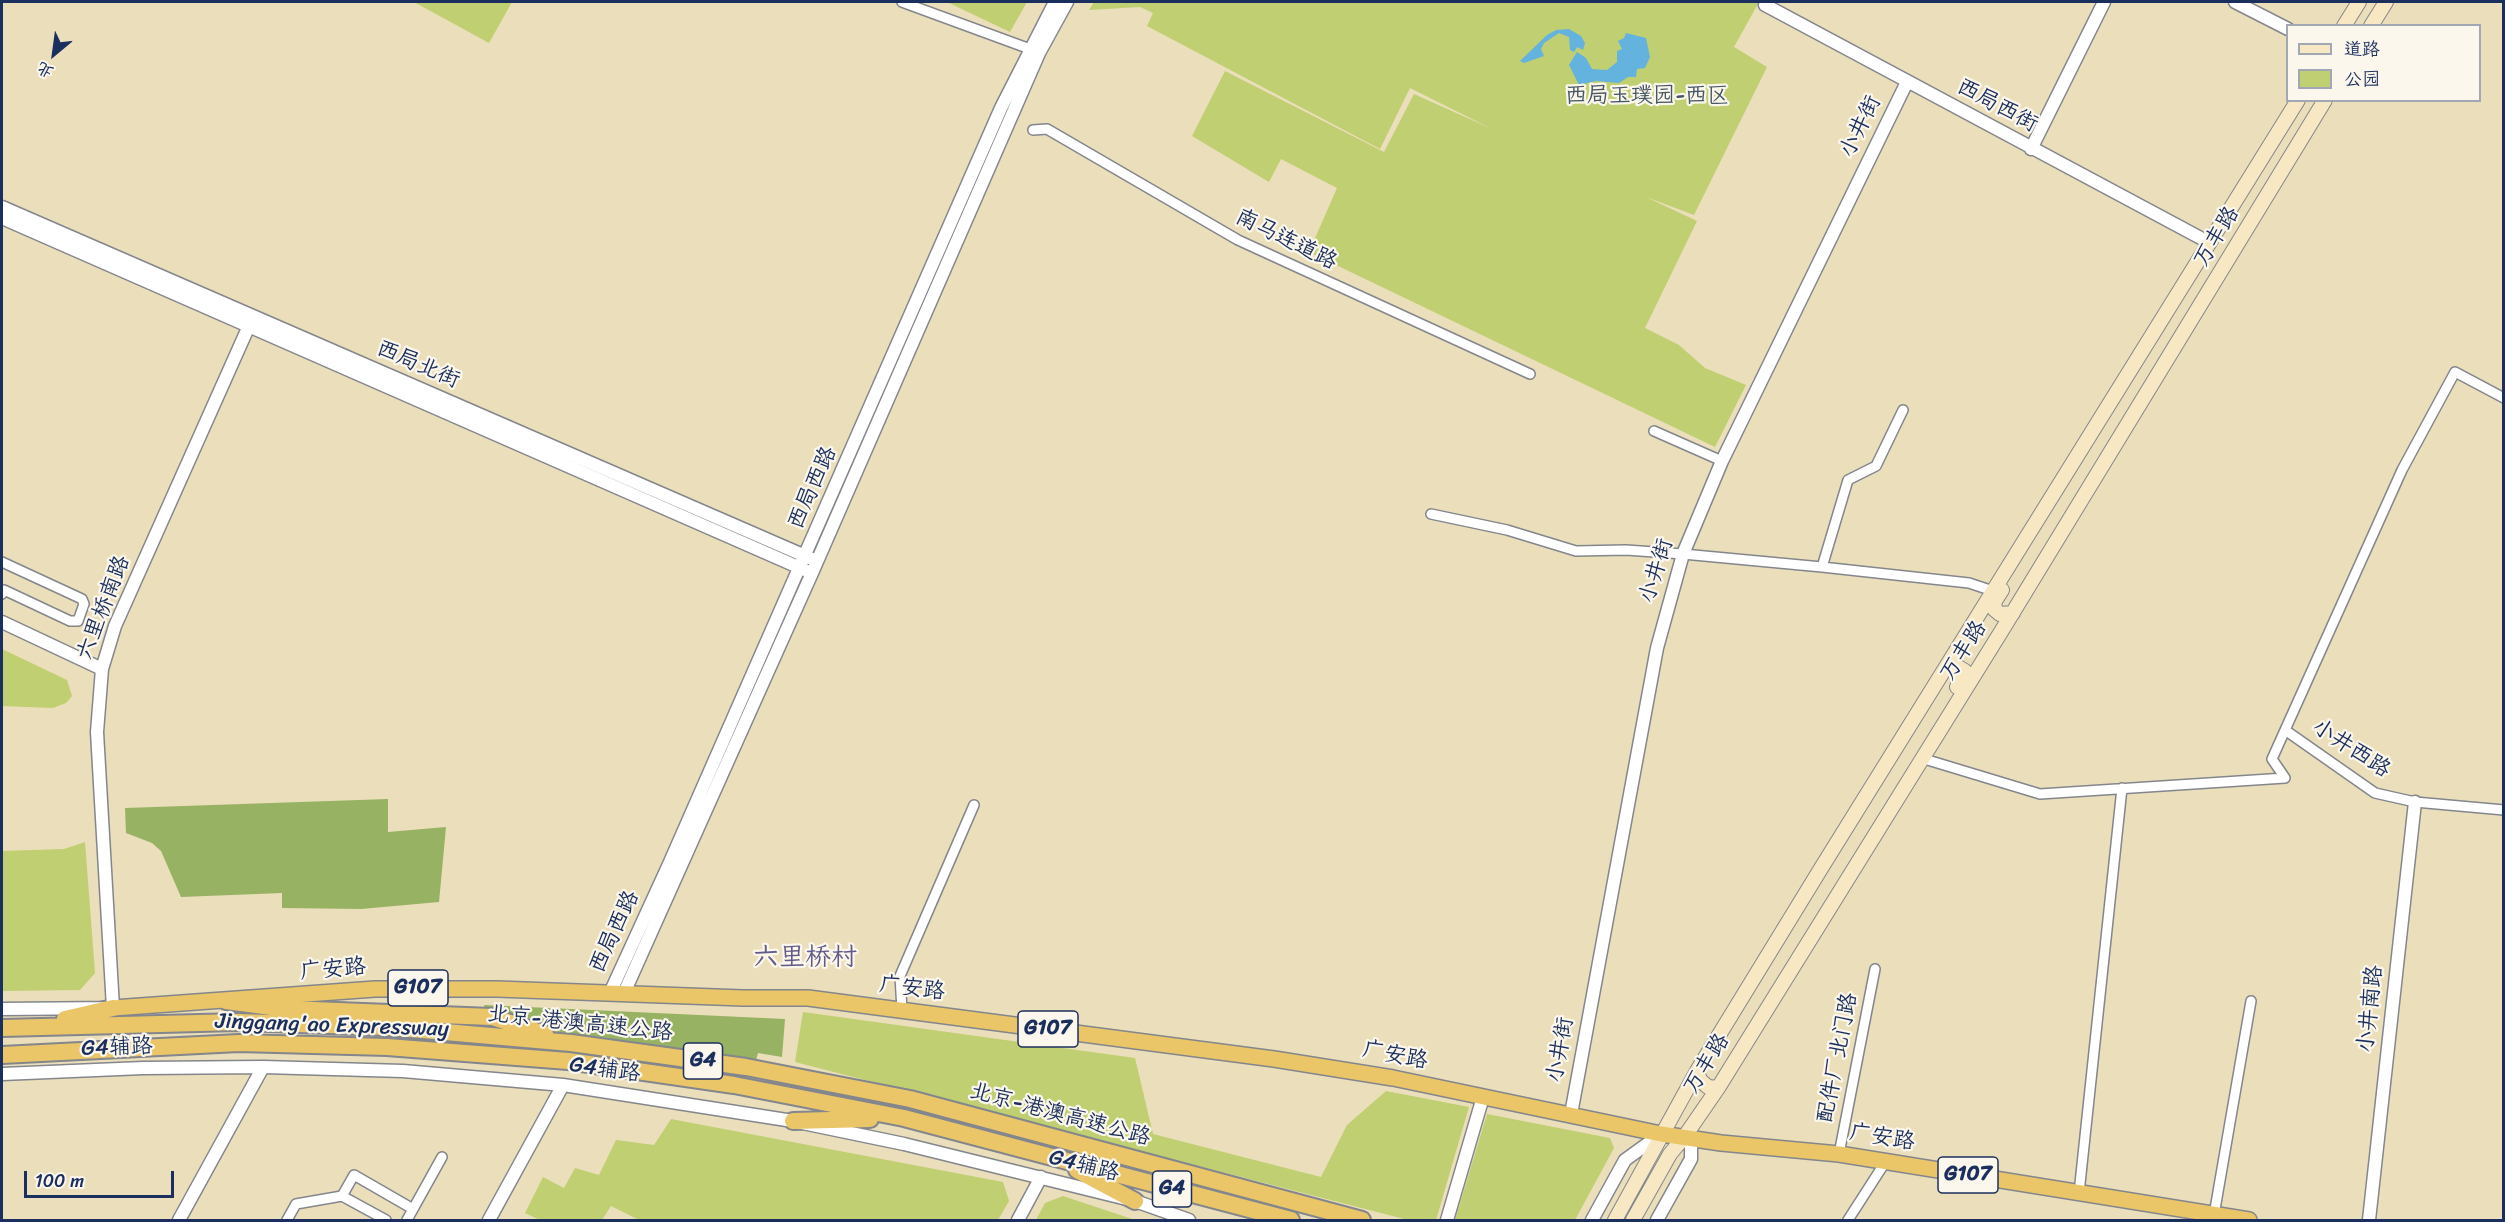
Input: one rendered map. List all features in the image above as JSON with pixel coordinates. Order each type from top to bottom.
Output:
[{"type":"highway","name":"广安路","points":[[113,1008],[375,989],[808,998],[1274,1059],[1393,1078],[1661,1134]]},
{"type":"highway","points":[[226,1001],[287,1009],[492,1017],[571,1043]]},
{"type":"highway","name":"G107","points":[[26,1028],[113,1008]]},
{"type":"highway","name":"北京-港澳高速公路","points":[[26,1028],[239,1022],[388,1027],[571,1043],[746,1067],[910,1099],[1362,1221]]},
{"type":"highway","name":"G4","points":[[2,1028],[26,1028]]},
{"type":"highway","name":"Jinggang'ao Expressway","points":[[2,1054],[239,1043],[399,1048],[568,1061],[734,1085],[904,1118],[1291,1221]]},
{"type":"highway","points":[[793,1121],[904,1118]]},
{"type":"highway","name":"G107","points":[[1661,1134],[1685,1136]]},
{"type":"highway","name":"广安路","points":[[1685,1136],[1721,1143],[1839,1154],[1886,1161],[2249,1221]]},
{"type":"highway","points":[[1053,1157],[1134,1201]]},
{"type":"main road","points":[[2345,24],[2359,2]]},
{"type":"main road","points":[[2373,24],[2386,2]]},
{"type":"main road","name":"万丰路","points":[[1615,1221],[1697,1071],[2040,513],[2297,102]]},
{"type":"main road","name":"万丰路","points":[[1633,1221],[1670,1154],[1718,1088],[1921,758],[2013,614],[2324,102]]},
{"type":"main road","points":[[2013,614],[2000,614],[1994,609],[1995,601],[2029,547],[2040,513]]},
{"type":"main road","points":[[1921,758],[1929,732],[1965,671],[1955,665],[1948,665]]},
{"type":"main road","points":[[1697,1071],[1700,1080],[1708,1087],[1718,1088]]},
{"type":"street","points":[[902,2],[1030,49]]},
{"type":"street","name":"西局西路","points":[[809,564],[1030,49],[1055,2]]},
{"type":"street","name":"西局西路","points":[[617,993],[1039,53],[1067,2]]},
{"type":"street","points":[[2031,149],[2104,2]]},
{"type":"street","points":[[2235,2],[2286,27]]},
{"type":"street","name":"西局西街","points":[[1766,5],[2210,243]]},
{"type":"street","name":"小井街","points":[[1571,1114],[1657,648],[1683,554],[1722,461],[1907,82]]},
{"type":"street","name":"南马连道路","points":[[1033,130],[1047,129],[1238,240],[1530,374]]},
{"type":"street","name":"西局北街","points":[[2,207],[251,321],[809,564]]},
{"type":"street","name":"西局北街","points":[[2,219],[251,321]]},
{"type":"street","name":"六里桥南路","points":[[113,1008],[97,732],[102,669],[115,626],[251,321]]},
{"type":"street","points":[[1921,758],[2040,794],[2285,778],[2272,759],[2402,470],[2455,372],[2504,398]]},
{"type":"street","points":[[1822,567],[1848,480],[1876,466],[1903,410]]},
{"type":"street","points":[[1654,430],[1722,461]]},
{"type":"street","points":[[1431,514],[1507,530],[1576,551],[1626,550],[1822,567],[1969,583],[1993,591]]},
{"type":"street","points":[[2,562],[82,599],[84,604],[78,621],[70,621],[2,591]]},
{"type":"street","points":[[2,622],[102,669]]},
{"type":"street","name":"小井西路","points":[[2285,730],[2375,793],[2415,802],[2504,810]]},
{"type":"street","points":[[2079,1193],[2122,788]]},
{"type":"street","name":"小井南路","points":[[2368,1221],[2415,802]]},
{"type":"street","points":[[902,1010],[900,976],[974,805]]},
{"type":"street","name":"配件厂北门路","points":[[1839,1154],[1875,969]]},
{"type":"street","points":[[2214,1215],[2252,1001]]},
{"type":"street","points":[[2,1009],[113,1008]]},
{"type":"street","points":[[179,1221],[263,1067]]},
{"type":"street","name":"G4辅路","points":[[2,1074],[142,1068],[263,1067],[403,1071],[562,1085],[793,1121],[1041,1177],[1134,1201],[1189,1221]]},
{"type":"street","points":[[489,1221],[562,1085]]},
{"type":"street","points":[[1447,1221],[1483,1097]]},
{"type":"street","points":[[1592,1221],[1625,1160],[1661,1134]]},
{"type":"street","points":[[1657,1221],[1691,1159],[1691,1147],[1685,1136]]},
{"type":"street","points":[[407,1221],[442,1157]]},
{"type":"street","points":[[1848,1221],[1886,1161]]},
{"type":"street","points":[[342,1196],[354,1175],[413,1209]]},
{"type":"street","points":[[1018,1221],[1041,1177]]},
{"type":"street","points":[[286,1221],[296,1204],[342,1196],[386,1221]]},
{"type":"green space","points":[[414,2],[512,2],[489,43]]},
{"type":"green space","points":[[947,2],[1027,2],[1010,32]]},
{"type":"green space","name":"西局玉璞园-西区","points":[[1094,2],[1759,2],[1734,47],[1767,67],[1694,215],[1646,197],[1697,221],[1645,328],[1679,345],[1705,368],[1746,385],[1715,447],[1309,252],[1337,188],[1281,159],[1269,182],[1192,136],[1225,71],[1384,152],[1414,94],[1492,129],[1410,88],[1380,149],[1147,26],[1153,13],[1140,7],[1089,10]]},
{"type":"green space","points":[[2,649],[67,680],[72,696],[66,703],[53,708],[2,706]]},
{"type":"green space","points":[[388,799],[388,832],[446,827],[439,902],[361,909],[282,908],[282,893],[181,897],[161,851],[152,843],[126,833],[125,808]]},
{"type":"green space","points":[[85,842],[95,973],[80,990],[2,991],[2,851],[64,849]]},
{"type":"green space","points":[[484,1005],[785,1019],[782,1057],[758,1053],[755,1064],[649,1044],[551,1031],[486,1013]]},
{"type":"green space","points":[[803,1012],[1135,1058],[1153,1134],[1321,1177],[1347,1125],[1386,1091],[1469,1107],[1436,1220],[1408,1220],[795,1062]]},
{"type":"green space","points":[[1487,1114],[1610,1138],[1614,1148],[1575,1220],[1455,1220]]},
{"type":"green space","points":[[671,1119],[1003,1182],[1009,1201],[998,1220],[639,1220],[611,1206],[602,1220],[540,1220],[525,1213],[543,1177],[564,1188],[575,1168],[599,1175],[616,1140],[654,1145]]},
{"type":"green space","points":[[1063,1196],[1135,1220],[1036,1220],[1045,1203]]},
{"type":"water","points":[[1569,29],[1581,36],[1585,43],[1583,50],[1577,47],[1574,52],[1570,50],[1569,37],[1559,33],[1544,43],[1541,49],[1544,56],[1524,63],[1520,61],[1547,35],[1556,30]]},
{"type":"water","points":[[1626,33],[1646,38],[1650,57],[1645,68],[1637,69],[1636,77],[1628,77],[1619,83],[1596,81],[1579,85],[1569,65],[1577,52],[1586,58],[1592,69],[1607,70],[1617,62],[1617,51],[1622,49],[1618,41],[1624,38]]},
{"type":"district","name":"六里桥村","points":[[805,958]]}]
